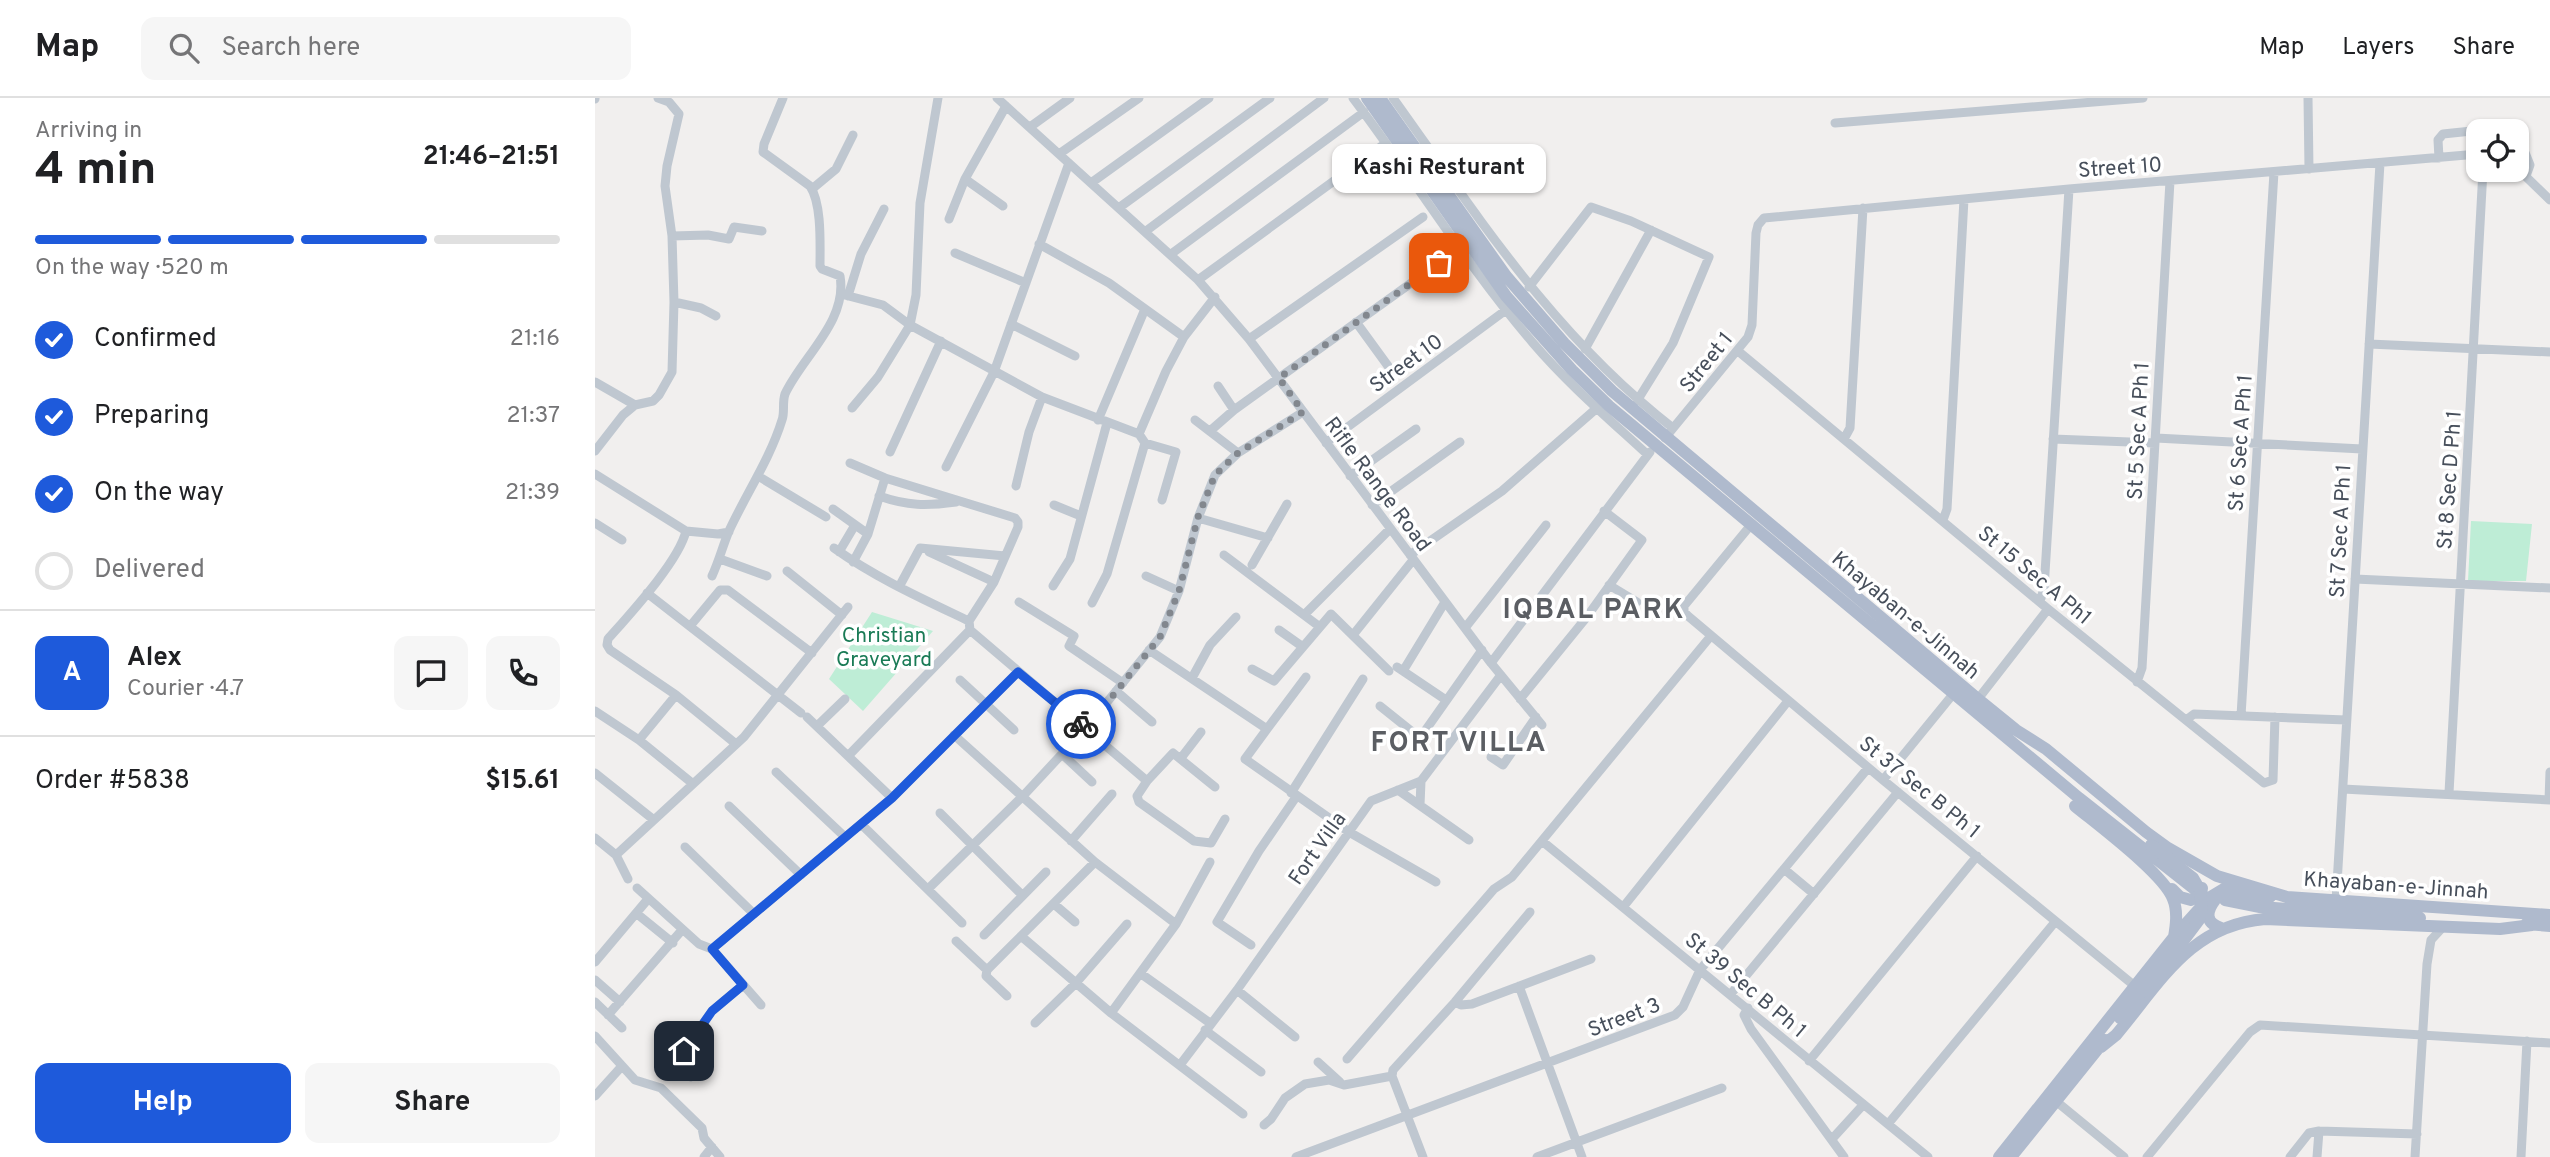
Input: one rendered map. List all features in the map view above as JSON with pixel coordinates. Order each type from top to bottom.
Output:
[{"type":"main road","name":"Khayaban-e-Jinnah","points":[[1367,98],[1506,296],[1572,370],[1651,451],[1750,526],[1954,693],[2012,734],[2046,749],[2168,848],[2217,876],[2287,897],[2550,915]]},
{"type":"main road","name":"Khayaban-e-Jinnah","points":[[1380,98],[1528,302],[1612,391],[1669,433],[1978,699],[2012,734],[2122,833],[2197,891]]},
{"type":"main road","points":[[2011,1157],[2101,1047],[2120,1018],[2199,920],[2202,911],[2200,890],[2193,878],[2080,790],[2028,743],[2012,734]]},
{"type":"main road","points":[[2012,734],[2024,761],[2161,882],[2180,897],[2195,899],[2201,893],[2201,885],[2196,875],[2168,848]]},
{"type":"main road","points":[[2161,882],[2175,904],[2174,937]]},
{"type":"main road","points":[[1999,1157],[2174,937],[2221,896],[2224,889],[2252,897],[2287,897]]},
{"type":"main road","name":"Khayaban-e-Jinnah","points":[[2221,896],[2285,910],[2550,926]]},
{"type":"main road","points":[[2221,896],[2208,915],[2211,924],[2221,928]]},
{"type":"main road","points":[[2101,1047],[2116,1035],[2189,949],[2221,928],[2265,919],[2443,928],[2500,929],[2532,925]]},
{"type":"street","points":[[595,451],[623,415],[635,405],[653,401],[659,396],[672,372],[672,236],[665,186],[679,114],[670,100],[658,98]]},
{"type":"street","points":[[783,98],[763,152],[812,189],[820,232],[820,266],[840,276],[844,295]]},
{"type":"street","points":[[852,408],[878,377],[910,326],[916,295],[920,203],[938,98]]},
{"type":"street","name":"Rifle Range Road","points":[[997,98],[1146,231],[1215,297],[1279,378],[1444,602],[1539,721],[1503,765],[1491,757]]},
{"type":"street","points":[[1030,127],[1070,98]]},
{"type":"street","points":[[1059,153],[1139,98]]},
{"type":"street","points":[[1091,183],[1209,98]]},
{"type":"street","points":[[1119,207],[1270,98]]},
{"type":"street","points":[[1146,231],[1324,98]]},
{"type":"street","points":[[1353,98],[1506,310],[1557,369],[1597,408],[1651,451],[1491,663]]},
{"type":"street","points":[[1393,98],[1529,287],[1585,349],[1669,433]]},
{"type":"street","points":[[1835,122],[2143,98]]},
{"type":"street","points":[[2308,98],[2309,169]]},
{"type":"street","points":[[949,219],[965,179],[1006,106]]},
{"type":"street","points":[[1171,254],[1364,112]]},
{"type":"street","points":[[2439,158],[2438,141],[2443,134],[2466,132]]},
{"type":"street","points":[[812,189],[836,169],[853,135]]},
{"type":"street","points":[[1198,280],[1386,143]]},
{"type":"street","name":"Street 10","points":[[1764,218],[2466,155]]},
{"type":"street","points":[[946,467],[994,372],[1069,163]]},
{"type":"street","name":"St 7 Sec A Ph 1","points":[[2336,901],[2379,163]]},
{"type":"street","name":"St 6 Sec A Ph 1","points":[[2241,716],[2274,172]]},
{"type":"street","points":[[965,179],[1003,206]]},
{"type":"street","points":[[2529,179],[2550,200]]},
{"type":"street","name":"St 5 Sec A Ph 1","points":[[2137,682],[2142,668],[2170,181]]},
{"type":"street","name":"St 8 Sec D Ph 1","points":[[2449,793],[2482,182]]},
{"type":"street","points":[[2040,601],[2044,589],[2069,189]]},
{"type":"street","points":[[1943,520],[1947,509],[1964,199]]},
{"type":"street","points":[[1529,287],[1591,207],[1651,230],[1709,257],[1673,343],[1637,401]]},
{"type":"street","points":[[1844,439],[1850,428],[1863,208]]},
{"type":"street","points":[[712,576],[729,532],[758,476],[783,418],[784,397],[804,363],[817,348],[884,209]]},
{"type":"street","points":[[1249,339],[1423,217]]},
{"type":"street","name":"Street 1","points":[[1669,433],[1751,332],[1756,233],[1764,218]]},
{"type":"street","points":[[672,236],[708,235],[729,239],[734,227],[762,231]]},
{"type":"street","points":[[1585,349],[1651,230]]},
{"type":"street","points":[[1039,244],[1109,282],[1184,337]]},
{"type":"street","points":[[1210,431],[1234,410],[1460,248]]},
{"type":"street","points":[[955,253],[1026,283]]},
{"type":"street","points":[[844,295],[883,306],[910,326],[1042,397],[1176,452],[1162,500]]},
{"type":"street","points":[[1092,603],[1107,574],[1142,439],[1166,371],[1184,337],[1215,297]]},
{"type":"street","points":[[674,302],[701,308],[716,316]]},
{"type":"street","points":[[1053,586],[1070,559],[1103,421],[1145,309]]},
{"type":"street","name":"Street 10","points":[[1326,443],[1506,310]]},
{"type":"street","points":[[1356,322],[1388,366]]},
{"type":"street","points":[[1011,324],[1075,356]]},
{"type":"street","points":[[890,452],[941,341]]},
{"type":"street","points":[[2369,344],[2550,352]]},
{"type":"street","name":"St 15 Sec A Ph1","points":[[1738,351],[2137,682],[2260,782],[2267,784],[2273,780],[2275,717]]},
{"type":"street","points":[[595,382],[635,405]]},
{"type":"street","points":[[1219,386],[1234,410]]},
{"type":"street","points":[[1017,486],[1029,432],[1042,397]]},
{"type":"street","points":[[1353,635],[1411,557],[1502,491],[1597,408]]},
{"type":"street","points":[[928,889],[1023,796],[1086,729],[1160,637],[1179,591],[1198,517],[1215,475],[1238,453],[1303,412]]},
{"type":"street","points":[[1195,420],[1238,453]]},
{"type":"street","points":[[1350,476],[1416,429]]},
{"type":"street","points":[[2053,439],[2257,443],[2362,449]]},
{"type":"street","points":[[1372,505],[1460,442]]},
{"type":"street","points":[[848,756],[969,626],[994,582],[1018,522],[1015,518],[885,478],[851,463]]},
{"type":"street","points":[[595,474],[686,531],[718,534],[729,532]]},
{"type":"street","points":[[758,476],[826,517]]},
{"type":"street","points":[[853,562],[868,534],[885,478]]},
{"type":"street","points":[[879,496],[902,504],[928,506],[962,501]]},
{"type":"street","points":[[1252,565],[1287,504]]},
{"type":"street","points":[[1054,505],[1081,516]]},
{"type":"street","points":[[833,509],[868,534]]},
{"type":"street","points":[[1520,699],[1643,540],[1604,511]]},
{"type":"street","points":[[1198,517],[1268,538]]},
{"type":"street","points":[[595,523],[622,540]]},
{"type":"street","points":[[855,525],[837,550],[853,562],[969,626],[1018,672],[1147,781]]},
{"type":"street","points":[[1465,628],[1546,525]]},
{"type":"street","name":"St 37 Sec B Ph 1","points":[[1750,526],[1684,606],[1684,612],[1868,768],[2136,987]]},
{"type":"street","points":[[1305,614],[1390,529]]},
{"type":"street","points":[[686,531],[684,542],[647,593],[608,639],[607,645],[610,650],[675,695],[736,744]]},
{"type":"street","points":[[920,548],[1005,556]]},
{"type":"street","points":[[920,548],[994,582]]},
{"type":"street","points":[[899,587],[920,548]]},
{"type":"street","points":[[1224,555],[1320,627]]},
{"type":"street","points":[[720,559],[767,576]]},
{"type":"street","points":[[616,855],[736,744],[845,611],[787,571]]},
{"type":"street","points":[[1146,576],[1179,591]]},
{"type":"street","points":[[2355,579],[2550,588]]},
{"type":"street","points":[[1609,585],[1637,602]]},
{"type":"street","points":[[691,625],[720,590],[729,590],[812,653]]},
{"type":"street","points":[[647,593],[804,715],[895,795]]},
{"type":"street","points":[[1020,602],[1074,636],[1069,646],[1119,687],[1152,722]]},
{"type":"street","points":[[1396,670],[1444,602]]},
{"type":"street","points":[[1978,699],[2048,609]]},
{"type":"street","points":[[1252,669],[1275,681],[1331,614],[1396,670],[1446,700]]},
{"type":"street","points":[[1192,678],[1210,645],[1236,617]]},
{"type":"street","points":[[1279,630],[1303,648]]},
{"type":"street","points":[[1347,1059],[1495,889],[1512,877],[1710,636]]},
{"type":"street","points":[[1149,650],[1267,729]]},
{"type":"street","points":[[1380,706],[1420,738],[1482,650]]},
{"type":"street","points":[[712,949],[895,795],[1018,672]]},
{"type":"street","points":[[1420,805],[1421,781],[1501,675]]},
{"type":"street","points":[[1306,677],[1245,759],[1349,832],[1436,882]]},
{"type":"street","points":[[960,680],[1014,730]]},
{"type":"street","points":[[1251,945],[1217,922],[1363,680]]},
{"type":"street","points":[[1883,780],[1954,693]]},
{"type":"street","points":[[639,740],[675,695]]},
{"type":"street","points":[[817,726],[845,699]]},
{"type":"street","points":[[1624,906],[1788,701]]},
{"type":"street","points":[[595,711],[639,740],[692,783]]},
{"type":"street","points":[[2186,720],[2194,714],[2346,720]]},
{"type":"street","points":[[1181,758],[1202,732]]},
{"type":"street","points":[[954,735],[1095,862],[1176,924]]},
{"type":"street","points":[[1215,787],[1173,753],[1137,796],[1139,802],[1194,841],[1211,843],[1225,819]]},
{"type":"street","points":[[1062,754],[1092,782]]},
{"type":"street","name":"Street 3","points":[[1296,1157],[1671,1018],[1683,1007],[1700,971],[1868,768]]},
{"type":"street","points":[[776,772],[845,837]]},
{"type":"street","points":[[2343,789],[2549,800],[2550,772]]},
{"type":"street","points":[[595,773],[654,820]]},
{"type":"street","name":"Fort Villa","points":[[1180,1065],[1237,990],[1371,801],[1421,781]]},
{"type":"street","points":[[1398,790],[1469,840]]},
{"type":"street","points":[[1730,995],[1898,792]]},
{"type":"street","points":[[1071,841],[1112,794]]},
{"type":"street","points":[[729,806],[801,875]]},
{"type":"street","points":[[940,813],[1022,895]]},
{"type":"street","points":[[862,824],[962,923]]},
{"type":"street","points":[[595,838],[616,855],[628,879]]},
{"type":"street","name":"St 39 Sec B Ph 1","points":[[1542,841],[1928,1157]]},
{"type":"street","points":[[685,848],[754,914]]},
{"type":"street","points":[[1809,1061],[1977,856]]},
{"type":"street","points":[[1007,996],[986,976],[987,970],[1095,862]]},
{"type":"street","points":[[1111,1013],[1176,924],[1210,862]]},
{"type":"street","points":[[1784,869],[1814,894]]},
{"type":"street","points":[[984,935],[1046,872]]},
{"type":"street","points":[[637,888],[699,944],[712,949],[761,1005]]},
{"type":"street","points":[[595,962],[648,899]]},
{"type":"street","points":[[1054,904],[1075,922]]},
{"type":"street","points":[[1423,1157],[1392,1076],[1393,1070],[1455,1002],[1530,912]]},
{"type":"street","points":[[636,913],[673,943]]},
{"type":"street","points":[[1888,1124],[2055,922]]},
{"type":"street","points":[[1035,1023],[1075,984],[1127,924]]},
{"type":"street","points":[[2417,926],[2425,939],[2424,954],[2427,964]]},
{"type":"street","points":[[2415,1157],[2427,964],[2431,940],[2443,928]]},
{"type":"street","points":[[608,1015],[683,930]]},
{"type":"street","points":[[1021,936],[1111,1013],[1243,1114]]},
{"type":"street","points":[[956,942],[987,970]]},
{"type":"street","points":[[1455,1002],[1461,1005],[1472,1004],[1591,959]]},
{"type":"street","points":[[1140,973],[1261,1073]]},
{"type":"street","points":[[595,980],[619,1002]]},
{"type":"street","points":[[675,1064],[712,1011],[743,985]]},
{"type":"street","points":[[1519,986],[1582,1157]]},
{"type":"street","points":[[1237,990],[1295,1037]]},
{"type":"street","points":[[595,1002],[622,1028]]},
{"type":"street","points":[[1748,1008],[1744,1015],[1751,1029],[1844,1157]]},
{"type":"street","points":[[2147,1157],[2250,1032],[2260,1025],[2550,1043]]},
{"type":"street","points":[[595,1036],[635,1080],[661,1088],[702,1128],[704,1138],[720,1157]]},
{"type":"street","points":[[2521,1157],[2527,1041]]},
{"type":"street","points":[[663,1054],[691,1077]]},
{"type":"street","points":[[1318,1062],[1344,1085]]},
{"type":"street","points":[[595,1096],[622,1066]]},
{"type":"street","points":[[1263,1125],[1271,1119],[1285,1098],[1305,1084],[1329,1080],[1344,1085],[1392,1076]]},
{"type":"street","points":[[1537,1157],[1722,1088]]},
{"type":"street","points":[[2056,1101],[2121,1156]]},
{"type":"street","points":[[1832,1139],[1863,1105]]},
{"type":"street","points":[[2290,1157],[2309,1133],[2319,1131],[2417,1134]]},
{"type":"street","points":[[2317,1157],[2319,1131]]},
{"type":"street","points":[[704,1157],[712,1147]]},
{"type":"green space","points":[[2471,521],[2532,524],[2526,581],[2468,581]]},
{"type":"green space","name":"Christian Graveyard","points":[[872,612],[933,631],[863,711],[829,679]]},
{"type":"way so far","points":[[1081,724],[1086,729],[1160,637],[1179,591],[1198,517],[1215,475],[1238,453],[1303,412],[1279,378],[1439,263]]},
{"type":"place","name":"Kashi Resturant","points":[[1439,263]]},
{"type":"district","name":"IQBAL PARK","points":[[1594,608]]},
{"type":"district","name":"FORT VILLA","points":[[1459,741]]},
{"type":"route","points":[[684,1051],[712,1011],[743,985],[712,949],[892,798],[1018,672],[1081,724]]}]
